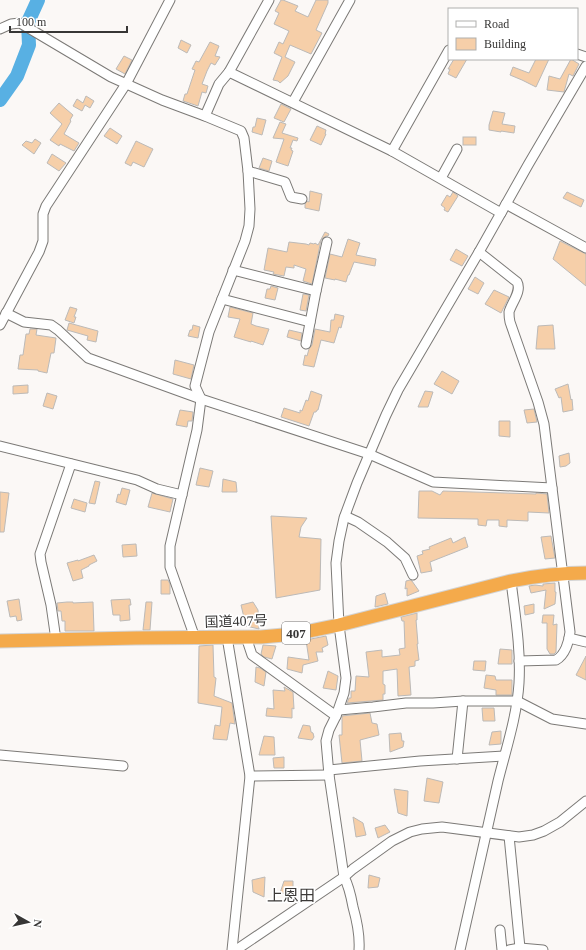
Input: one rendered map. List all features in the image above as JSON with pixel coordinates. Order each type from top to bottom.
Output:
[{"type":"highway","name":"国道407号","points":[[0,641],[227,638],[295,634],[339,625],[529,577],[586,573]]},
{"type":"street","points":[[0,325],[5,309],[39,252],[43,241],[43,214],[46,206],[126,84],[170,0]]},
{"type":"street","points":[[205,116],[219,84],[229,72],[269,0]]},
{"type":"street","points":[[293,102],[350,0]]},
{"type":"street","points":[[0,30],[11,24],[20,23],[111,77],[162,100],[241,131],[244,138],[248,170],[250,209],[249,226],[245,241],[209,332],[195,386],[201,399],[197,430],[170,546],[170,567],[195,638]]},
{"type":"street","points":[[392,151],[448,52]]},
{"type":"street","points":[[359,950],[360,942],[358,926],[348,884],[344,876],[329,773],[326,741],[329,730],[338,713],[344,693],[346,678],[339,625],[336,563],[345,516],[369,454],[398,390],[586,66]]},
{"type":"street","points":[[229,72],[392,151],[501,213]]},
{"type":"street","points":[[441,178],[457,149]]},
{"type":"street","points":[[248,170],[285,182],[292,196],[302,199]]},
{"type":"street","points":[[506,204],[586,248]]},
{"type":"street","points":[[306,344],[316,291],[328,242]]},
{"type":"street","points":[[479,252],[517,282],[518,285],[509,316],[544,424],[570,632],[561,657],[556,660],[529,662],[519,661]]},
{"type":"street","points":[[234,270],[316,291]]},
{"type":"street","points":[[222,299],[310,322]]},
{"type":"street","points":[[5,309],[24,322],[51,325],[88,358],[201,399],[369,454],[433,482],[552,488]]},
{"type":"street","points":[[0,446],[137,480],[157,489],[182,495]]},
{"type":"street","points":[[56,640],[51,605],[40,554],[71,464]]},
{"type":"street","points":[[345,516],[358,522],[387,542],[405,558],[413,575]]},
{"type":"street","points":[[460,950],[517,701],[519,683],[519,648],[511,581]]},
{"type":"street","points":[[246,637],[252,655],[338,713],[406,703],[517,701],[552,719],[586,724]]},
{"type":"street","points":[[227,638],[250,776],[232,950]]},
{"type":"street","points":[[569,638],[586,642]]},
{"type":"street","points":[[457,759],[463,701]]},
{"type":"street","points":[[0,755],[123,766]]},
{"type":"street","points":[[250,776],[329,773],[420,761],[504,756]]},
{"type":"street","points":[[236,950],[392,841],[410,832],[442,827],[519,837],[533,835],[560,822],[586,801]]},
{"type":"street","points":[[509,836],[520,948]]},
{"type":"street","points":[[500,930],[502,950]]},
{"type":"street","points":[[509,950],[520,948],[543,950]]},
{"type":"building","points":[[281,0],[298,6],[295,11],[308,17],[316,0],[328,0],[328,3],[316,30],[322,33],[311,54],[290,45],[285,57],[295,62],[288,76],[280,83],[273,80],[282,57],[274,53],[279,42],[283,44],[289,31],[274,24],[279,13],[275,11]]},
{"type":"building","points":[[181,40],[191,45],[187,53],[178,48]]},
{"type":"building","points":[[210,42],[219,46],[215,56],[220,57],[215,65],[211,63],[207,71],[202,84],[208,86],[206,93],[202,92],[198,106],[183,101],[185,94],[187,94],[195,70],[192,69],[196,61],[199,62]]},
{"type":"building","points":[[124,56],[132,60],[125,74],[116,69]]},
{"type":"building","points":[[453,60],[466,60],[456,78],[448,74],[450,69],[448,69]]},
{"type":"building","points":[[536,60],[549,60],[536,87],[510,75],[513,67],[529,73]]},
{"type":"building","points":[[570,60],[579,64],[573,76],[569,74],[564,92],[547,90],[549,76],[560,79]]},
{"type":"building","points":[[86,96],[94,101],[90,108],[85,105],[82,111],[73,106],[77,99],[83,103]]},
{"type":"building","points":[[59,103],[73,115],[64,134],[79,143],[74,151],[60,144],[59,146],[50,140],[62,124],[50,113]]},
{"type":"building","points":[[281,104],[291,109],[284,122],[274,118]]},
{"type":"building","points":[[493,111],[505,113],[502,124],[515,126],[514,133],[489,130]]},
{"type":"building","points":[[257,118],[266,120],[262,135],[252,132]]},
{"type":"building","points":[[280,122],[286,124],[282,133],[298,138],[297,141],[293,140],[290,148],[292,148],[291,150],[293,151],[288,166],[276,162],[284,139],[273,138]]},
{"type":"building","points":[[317,126],[326,130],[326,134],[321,145],[310,140]]},
{"type":"building","points":[[110,128],[122,136],[117,144],[104,136]]},
{"type":"building","points":[[463,137],[476,137],[476,145],[463,145]]},
{"type":"building","points":[[35,139],[41,143],[34,154],[22,145],[26,141],[32,143]]},
{"type":"building","points":[[136,141],[153,149],[144,167],[133,162],[131,166],[125,163]]},
{"type":"building","points":[[52,154],[66,163],[59,171],[47,163]]},
{"type":"building","points":[[263,158],[272,161],[269,171],[259,168]]},
{"type":"building","points":[[310,191],[322,194],[319,211],[305,208],[307,201],[309,202]]},
{"type":"building","points":[[453,192],[458,196],[448,212],[444,210],[445,208],[441,205],[447,195],[450,197]]},
{"type":"building","points":[[567,192],[584,200],[581,207],[563,198]]},
{"type":"building","points":[[325,232],[329,234],[321,240],[312,284],[303,281],[306,269],[294,265],[294,268],[286,267],[284,276],[273,274],[274,272],[264,270],[268,248],[287,252],[289,242],[309,245],[310,243],[315,243],[318,245]]},
{"type":"building","points":[[348,239],[360,243],[356,255],[376,259],[375,266],[354,262],[346,282],[325,278],[330,254],[342,257]]},
{"type":"building","points":[[560,241],[586,254],[586,286],[553,259]]},
{"type":"building","points":[[456,249],[468,256],[462,266],[450,260]]},
{"type":"building","points":[[475,277],[484,283],[478,294],[468,289]]},
{"type":"building","points":[[271,286],[278,288],[275,300],[265,298],[267,289],[270,289]]},
{"type":"building","points":[[494,290],[509,297],[501,313],[485,304]]},
{"type":"building","points":[[303,294],[309,295],[306,311],[300,310]]},
{"type":"building","points":[[70,307],[77,309],[74,317],[76,317],[74,323],[65,320]]},
{"type":"building","points":[[230,307],[253,313],[251,324],[269,329],[263,345],[234,337],[240,319],[228,317]]},
{"type":"building","points":[[335,314],[344,316],[341,328],[339,327],[334,343],[321,340],[314,367],[303,365],[305,355],[307,356],[312,345],[315,329],[330,332],[331,320],[334,320]]},
{"type":"building","points":[[69,323],[98,331],[96,342],[87,340],[88,336],[67,330]]},
{"type":"building","points":[[193,325],[200,327],[198,338],[188,336]]},
{"type":"building","points":[[553,325],[555,349],[536,349],[538,326]]},
{"type":"building","points":[[30,329],[37,329],[36,335],[56,338],[54,353],[51,353],[47,373],[38,370],[18,369],[20,355],[23,355],[26,334],[29,334]]},
{"type":"building","points":[[289,330],[302,333],[301,341],[287,337]]},
{"type":"building","points":[[175,360],[194,365],[191,379],[173,374]]},
{"type":"building","points":[[442,371],[459,381],[452,394],[434,384]]},
{"type":"building","points":[[568,384],[573,410],[563,412],[561,397],[559,398],[555,389]]},
{"type":"building","points":[[28,385],[28,393],[13,394],[13,386]]},
{"type":"building","points":[[311,391],[322,395],[318,410],[314,412],[309,426],[281,417],[284,408],[300,413],[300,410],[302,411],[306,400],[308,401]]},
{"type":"building","points":[[425,391],[433,392],[428,407],[418,407]]},
{"type":"building","points":[[47,393],[57,396],[53,409],[43,406]]},
{"type":"building","points":[[534,409],[537,422],[527,423],[524,410]]},
{"type":"building","points":[[180,410],[193,412],[192,421],[188,421],[187,427],[176,425]]},
{"type":"building","points":[[499,421],[510,421],[510,437],[499,436]]},
{"type":"building","points":[[569,453],[570,463],[566,466],[560,467],[559,456]]},
{"type":"building","points":[[200,468],[213,471],[209,487],[196,485]]},
{"type":"building","points":[[223,479],[236,482],[237,492],[222,492]]},
{"type":"building","points":[[95,481],[100,482],[95,504],[89,503]]},
{"type":"building","points":[[122,488],[130,490],[126,505],[116,502],[118,494],[120,495]]},
{"type":"building","points":[[419,491],[432,491],[440,495],[443,491],[547,494],[549,513],[528,512],[528,521],[507,520],[507,527],[499,526],[499,520],[487,520],[486,526],[478,525],[478,519],[418,518]]},
{"type":"building","points":[[0,492],[9,493],[4,532],[0,532]]},
{"type":"building","points":[[152,493],[173,499],[170,512],[148,507]]},
{"type":"building","points":[[74,499],[87,503],[85,512],[71,508]]},
{"type":"building","points":[[271,516],[307,518],[301,527],[299,537],[321,539],[320,590],[276,598]]},
{"type":"building","points":[[551,536],[555,558],[545,559],[541,537]]},
{"type":"building","points":[[465,537],[468,547],[430,562],[432,571],[421,573],[417,556],[423,554],[422,551],[430,549],[429,547],[451,538],[453,543]]},
{"type":"building","points":[[136,544],[137,556],[123,557],[122,545]]},
{"type":"building","points":[[94,555],[97,561],[81,570],[83,578],[73,581],[67,563],[78,561]]},
{"type":"building","points":[[161,580],[168,580],[170,584],[170,594],[161,594]]},
{"type":"building","points":[[410,580],[419,591],[407,596],[407,588],[405,589],[406,581]]},
{"type":"building","points":[[555,583],[555,604],[544,609],[546,590],[531,593],[529,586],[543,586],[543,584]]},
{"type":"building","points":[[385,593],[388,604],[375,607],[376,596]]},
{"type":"building","points":[[19,599],[22,620],[17,621],[16,616],[10,617],[7,601]]},
{"type":"building","points":[[130,599],[130,620],[120,621],[120,615],[113,615],[111,600]]},
{"type":"building","points":[[93,602],[94,631],[65,631],[65,621],[62,621],[61,611],[58,611],[57,603]]},
{"type":"building","points":[[146,602],[152,602],[150,630],[143,630]]},
{"type":"building","points":[[253,602],[258,610],[259,629],[246,626],[241,605]]},
{"type":"building","points":[[534,604],[534,613],[525,615],[524,606]]},
{"type":"building","points":[[417,613],[417,644],[419,660],[415,661],[415,666],[409,667],[411,695],[398,696],[397,669],[383,671],[385,694],[383,694],[383,700],[347,703],[349,698],[351,698],[351,691],[355,691],[356,676],[369,677],[366,652],[382,650],[382,657],[400,655],[399,649],[405,648],[404,621],[402,621],[401,617]]},
{"type":"building","points":[[543,615],[554,615],[553,625],[557,624],[556,652],[554,654],[550,654],[547,649],[547,623],[542,623]]},
{"type":"building","points":[[326,636],[328,645],[322,648],[323,652],[316,652],[318,661],[303,665],[302,673],[287,669],[288,657],[309,660],[306,640]]},
{"type":"building","points":[[213,645],[214,677],[216,678],[214,696],[232,703],[235,724],[230,723],[227,740],[213,739],[215,725],[220,726],[222,707],[198,703],[199,646]]},
{"type":"building","points":[[263,645],[276,646],[272,659],[264,657],[261,654]]},
{"type":"building","points":[[500,649],[512,650],[512,664],[498,664]]},
{"type":"building","points":[[586,656],[586,680],[576,675]]},
{"type":"building","points":[[474,661],[486,661],[485,671],[473,670]]},
{"type":"building","points":[[256,667],[266,672],[264,686],[255,682]]},
{"type":"building","points":[[328,671],[338,676],[336,690],[323,688]]},
{"type":"building","points":[[486,675],[495,676],[496,680],[512,680],[512,695],[496,695],[496,690],[484,688]]},
{"type":"building","points":[[284,687],[293,692],[294,709],[292,708],[292,718],[266,716],[267,708],[274,709],[273,690],[285,691]]},
{"type":"building","points":[[482,708],[494,708],[495,721],[483,721]]},
{"type":"building","points":[[370,713],[372,723],[377,724],[379,735],[360,740],[362,761],[342,763],[339,735],[342,735],[342,716]]},
{"type":"building","points":[[303,725],[310,726],[314,737],[312,740],[298,738]]},
{"type":"building","points":[[501,731],[501,744],[489,745],[492,732]]},
{"type":"building","points":[[401,733],[402,741],[404,741],[403,747],[390,752],[389,734]]},
{"type":"building","points":[[264,736],[274,737],[275,755],[259,755]]},
{"type":"building","points":[[284,757],[284,768],[274,768],[273,758]]},
{"type":"building","points":[[427,778],[443,782],[439,803],[424,801]]},
{"type":"building","points":[[394,789],[408,791],[407,816],[398,813]]},
{"type":"building","points":[[353,817],[363,823],[366,835],[356,837]]},
{"type":"building","points":[[385,825],[390,832],[378,838],[375,828]]},
{"type":"building","points":[[369,875],[380,878],[378,887],[368,888]]},
{"type":"building","points":[[265,877],[264,897],[253,892],[252,880]]},
{"type":"building","points":[[284,881],[293,881],[293,894],[280,893]]},
{"type":"waterway","points":[[0,100],[17,76],[29,45],[28,22],[38,0]]},
{"type":"district","name":"上恩田","points":[[291,895]]}]
